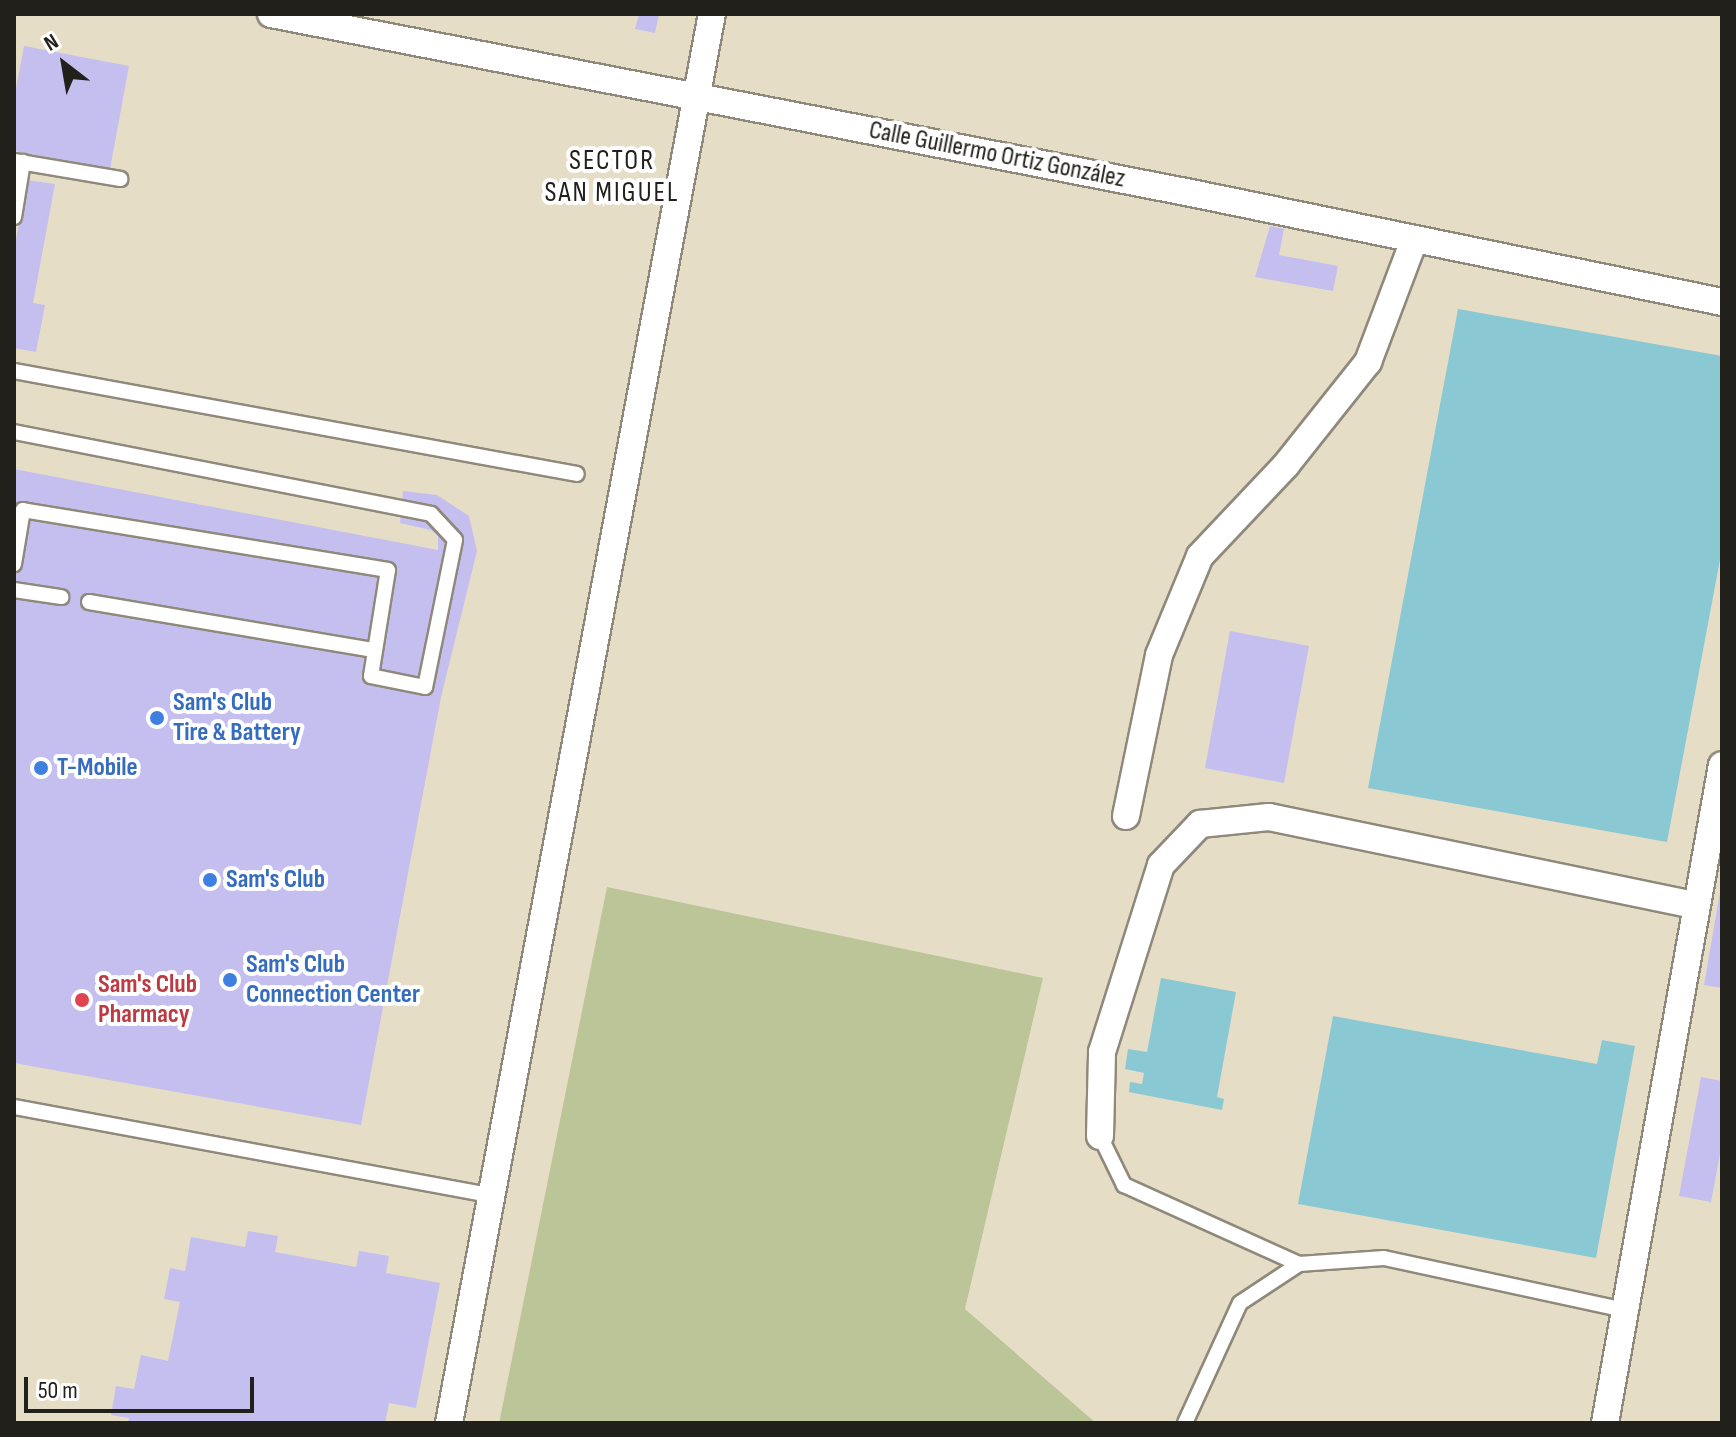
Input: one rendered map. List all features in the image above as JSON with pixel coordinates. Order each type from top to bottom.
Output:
[{"type":"street","name":"Calle Guillermo Ortiz González","points":[[271,14],[1722,302]]},
{"type":"street","points":[[449,1423],[712,14]]},
{"type":"street","points":[[1126,816],[1159,655],[1200,556],[1286,465],[1368,362],[1414,240]]},
{"type":"street","points":[[1605,1423],[1694,905],[1722,765]]},
{"type":"street","points":[[1100,1136],[1102,1052],[1161,865],[1200,824],[1269,817],[1694,905]]},
{"type":"lane","points":[[14,217],[19,161],[120,179]]},
{"type":"lane","points":[[14,371],[577,474]]},
{"type":"lane","points":[[14,432],[431,514],[455,540],[425,687],[371,676],[388,570],[23,510],[14,564]]},
{"type":"lane","points":[[14,590],[61,597]]},
{"type":"lane","points":[[89,602],[374,650]]},
{"type":"lane","points":[[14,1107],[491,1195]]},
{"type":"lane","points":[[1100,1136],[1124,1185],[1299,1264],[1384,1258],[1625,1310]]},
{"type":"lane","points":[[1185,1423],[1240,1303],[1299,1264]]},
{"type":"shaded area","points":[[14,14],[1722,14],[1722,1423],[1096,1423],[965,1309],[1043,978],[608,888],[499,1423],[14,1423]]},
{"type":"green space","points":[[607,887],[1043,978],[965,1309],[1096,1423],[499,1423]]},
{"type":"water","points":[[1458,309],[1722,356],[1722,549],[1667,842],[1368,788]]},
{"type":"water","points":[[1161,978],[1236,992],[1217,1097],[1224,1099],[1222,1110],[1129,1092],[1130,1082],[1142,1084],[1144,1073],[1125,1069],[1128,1049],[1147,1052]]},
{"type":"water","points":[[1333,1016],[1597,1064],[1602,1040],[1635,1046],[1596,1258],[1298,1204]]},
{"type":"building","points":[[639,14],[659,14],[655,33],[635,29]]},
{"type":"building","points":[[24,46],[129,66],[110,169],[14,151],[14,99]]},
{"type":"building","points":[[27,180],[55,184],[33,303],[45,305],[36,352],[14,348],[14,250]]},
{"type":"building","points":[[1270,226],[1284,229],[1279,255],[1338,266],[1333,291],[1255,277]]},
{"type":"building","name":"Sam's Club","points":[[14,469],[438,550],[438,536],[431,530],[400,523],[403,491],[437,495],[469,516],[477,551],[441,697],[361,1125],[14,1063]]},
{"type":"building","points":[[1230,631],[1309,646],[1284,783],[1205,768]]},
{"type":"building","points":[[1722,892],[1722,988],[1704,985]]},
{"type":"building","points":[[1701,1077],[1722,1081],[1722,1143],[1711,1202],[1679,1196]]},
{"type":"building","points":[[248,1231],[278,1236],[275,1252],[356,1267],[359,1251],[389,1256],[386,1273],[440,1283],[416,1408],[389,1403],[385,1423],[128,1423],[129,1418],[111,1415],[116,1386],[134,1389],[141,1355],[168,1361],[180,1302],[164,1299],[170,1268],[185,1271],[191,1237],[245,1247]]},
{"type":"place","name":"Sam's Club Tire & Battery","points":[[157,718]]},
{"type":"place","name":"T-Mobile","points":[[41,768]]},
{"type":"place","name":"Sam's Club","points":[[210,880]]},
{"type":"place","name":"Sam's Club Connection Center","points":[[230,980]]},
{"type":"place","name":"Sam's Club Pharmacy","points":[[82,1000]]},
{"type":"district","name":"SECTOR SAN MIGUEL","points":[[612,177]]}]
